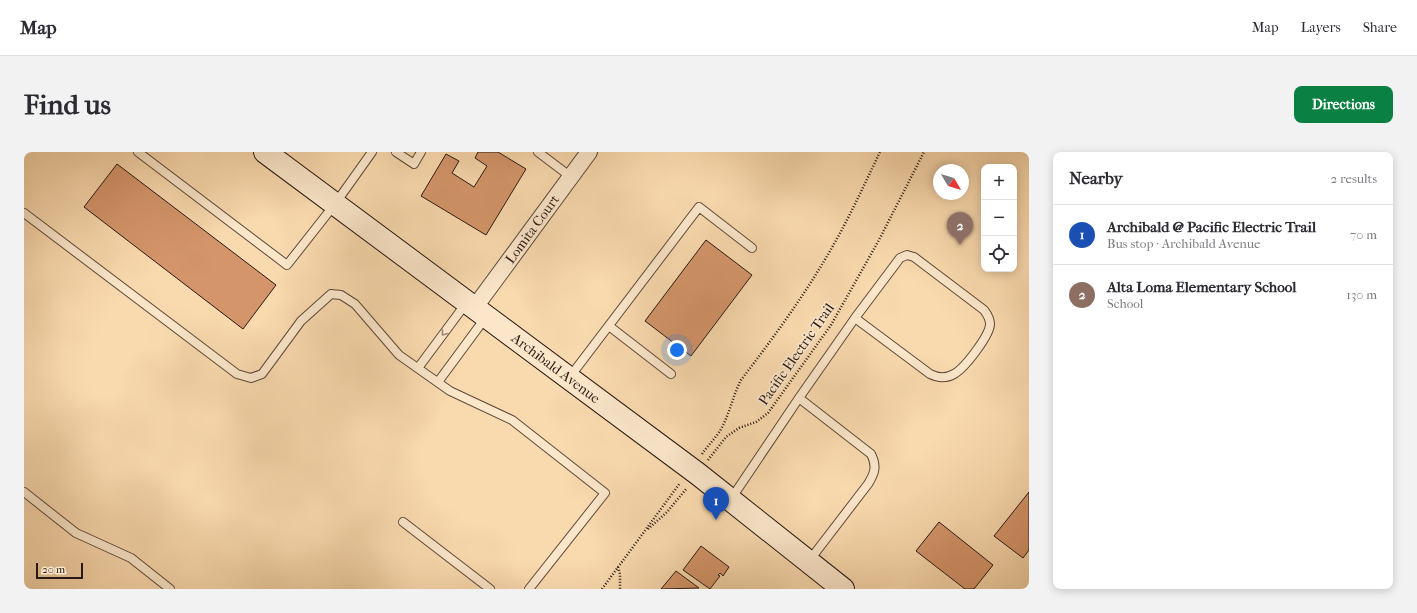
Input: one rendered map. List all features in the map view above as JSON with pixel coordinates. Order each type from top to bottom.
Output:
[{"type":"main road","name":"Archibald Avenue","points":[[265,152],[694,472],[843,589]]},
{"type":"street","name":"Lomita Court","points":[[476,308],[589,152]]},
{"type":"lane","points":[[138,152],[287,265],[335,204],[372,152]]},
{"type":"lane","points":[[396,152],[414,164],[421,152]]},
{"type":"lane","points":[[538,152],[571,177]]},
{"type":"lane","points":[[568,379],[699,207],[752,248]]},
{"type":"lane","points":[[24,213],[237,374],[251,378],[262,374],[301,320],[331,294],[341,295],[355,304],[400,355],[450,391],[512,420],[605,493],[529,589]]},
{"type":"lane","points":[[731,500],[798,398],[855,318],[897,261],[904,256],[911,255],[984,310],[989,316],[990,324],[989,332],[986,338],[961,369],[946,377],[936,377],[855,318]]},
{"type":"lane","points":[[418,368],[476,308]]},
{"type":"lane","points":[[438,382],[476,308]]},
{"type":"lane","points":[[609,326],[671,374]]},
{"type":"lane","points":[[798,398],[870,454],[874,461],[875,469],[868,484],[808,562]]},
{"type":"lane","points":[[24,492],[76,533],[131,558],[170,589]]},
{"type":"lane","points":[[403,522],[490,589]]},
{"type":"path","name":"Pacific Electric Trail","points":[[644,534],[667,512],[721,430],[728,416],[736,390],[741,380],[800,298],[833,245],[880,152]]},
{"type":"path","name":"Pacific Electric Trail","points":[[602,589],[694,472],[726,437],[739,428],[756,422],[768,412],[831,325],[880,240],[924,152]]},
{"type":"path","points":[[618,567],[620,574],[620,589]]},
{"type":"building","points":[[478,152],[498,152],[526,169],[486,235],[421,196],[446,154],[459,161],[452,173],[474,187],[487,166],[475,158]]},
{"type":"building","points":[[117,164],[276,285],[243,329],[84,207]]},
{"type":"building","points":[[706,240],[752,275],[691,356],[645,321]]},
{"type":"building","points":[[1029,492],[1029,550],[1023,558],[994,536]]},
{"type":"building","points":[[939,522],[993,565],[974,589],[965,589],[916,551]]},
{"type":"building","points":[[701,546],[729,567],[723,576],[720,573],[718,575],[720,576],[710,589],[683,570]]},
{"type":"building","points":[[676,571],[699,588],[661,589]]},
{"type":"place","name":"Alta Loma Elementary School","points":[[960,245]]},
{"type":"place","name":"Archibald @ Pacific Electric Trail","points":[[716,520]]}]
